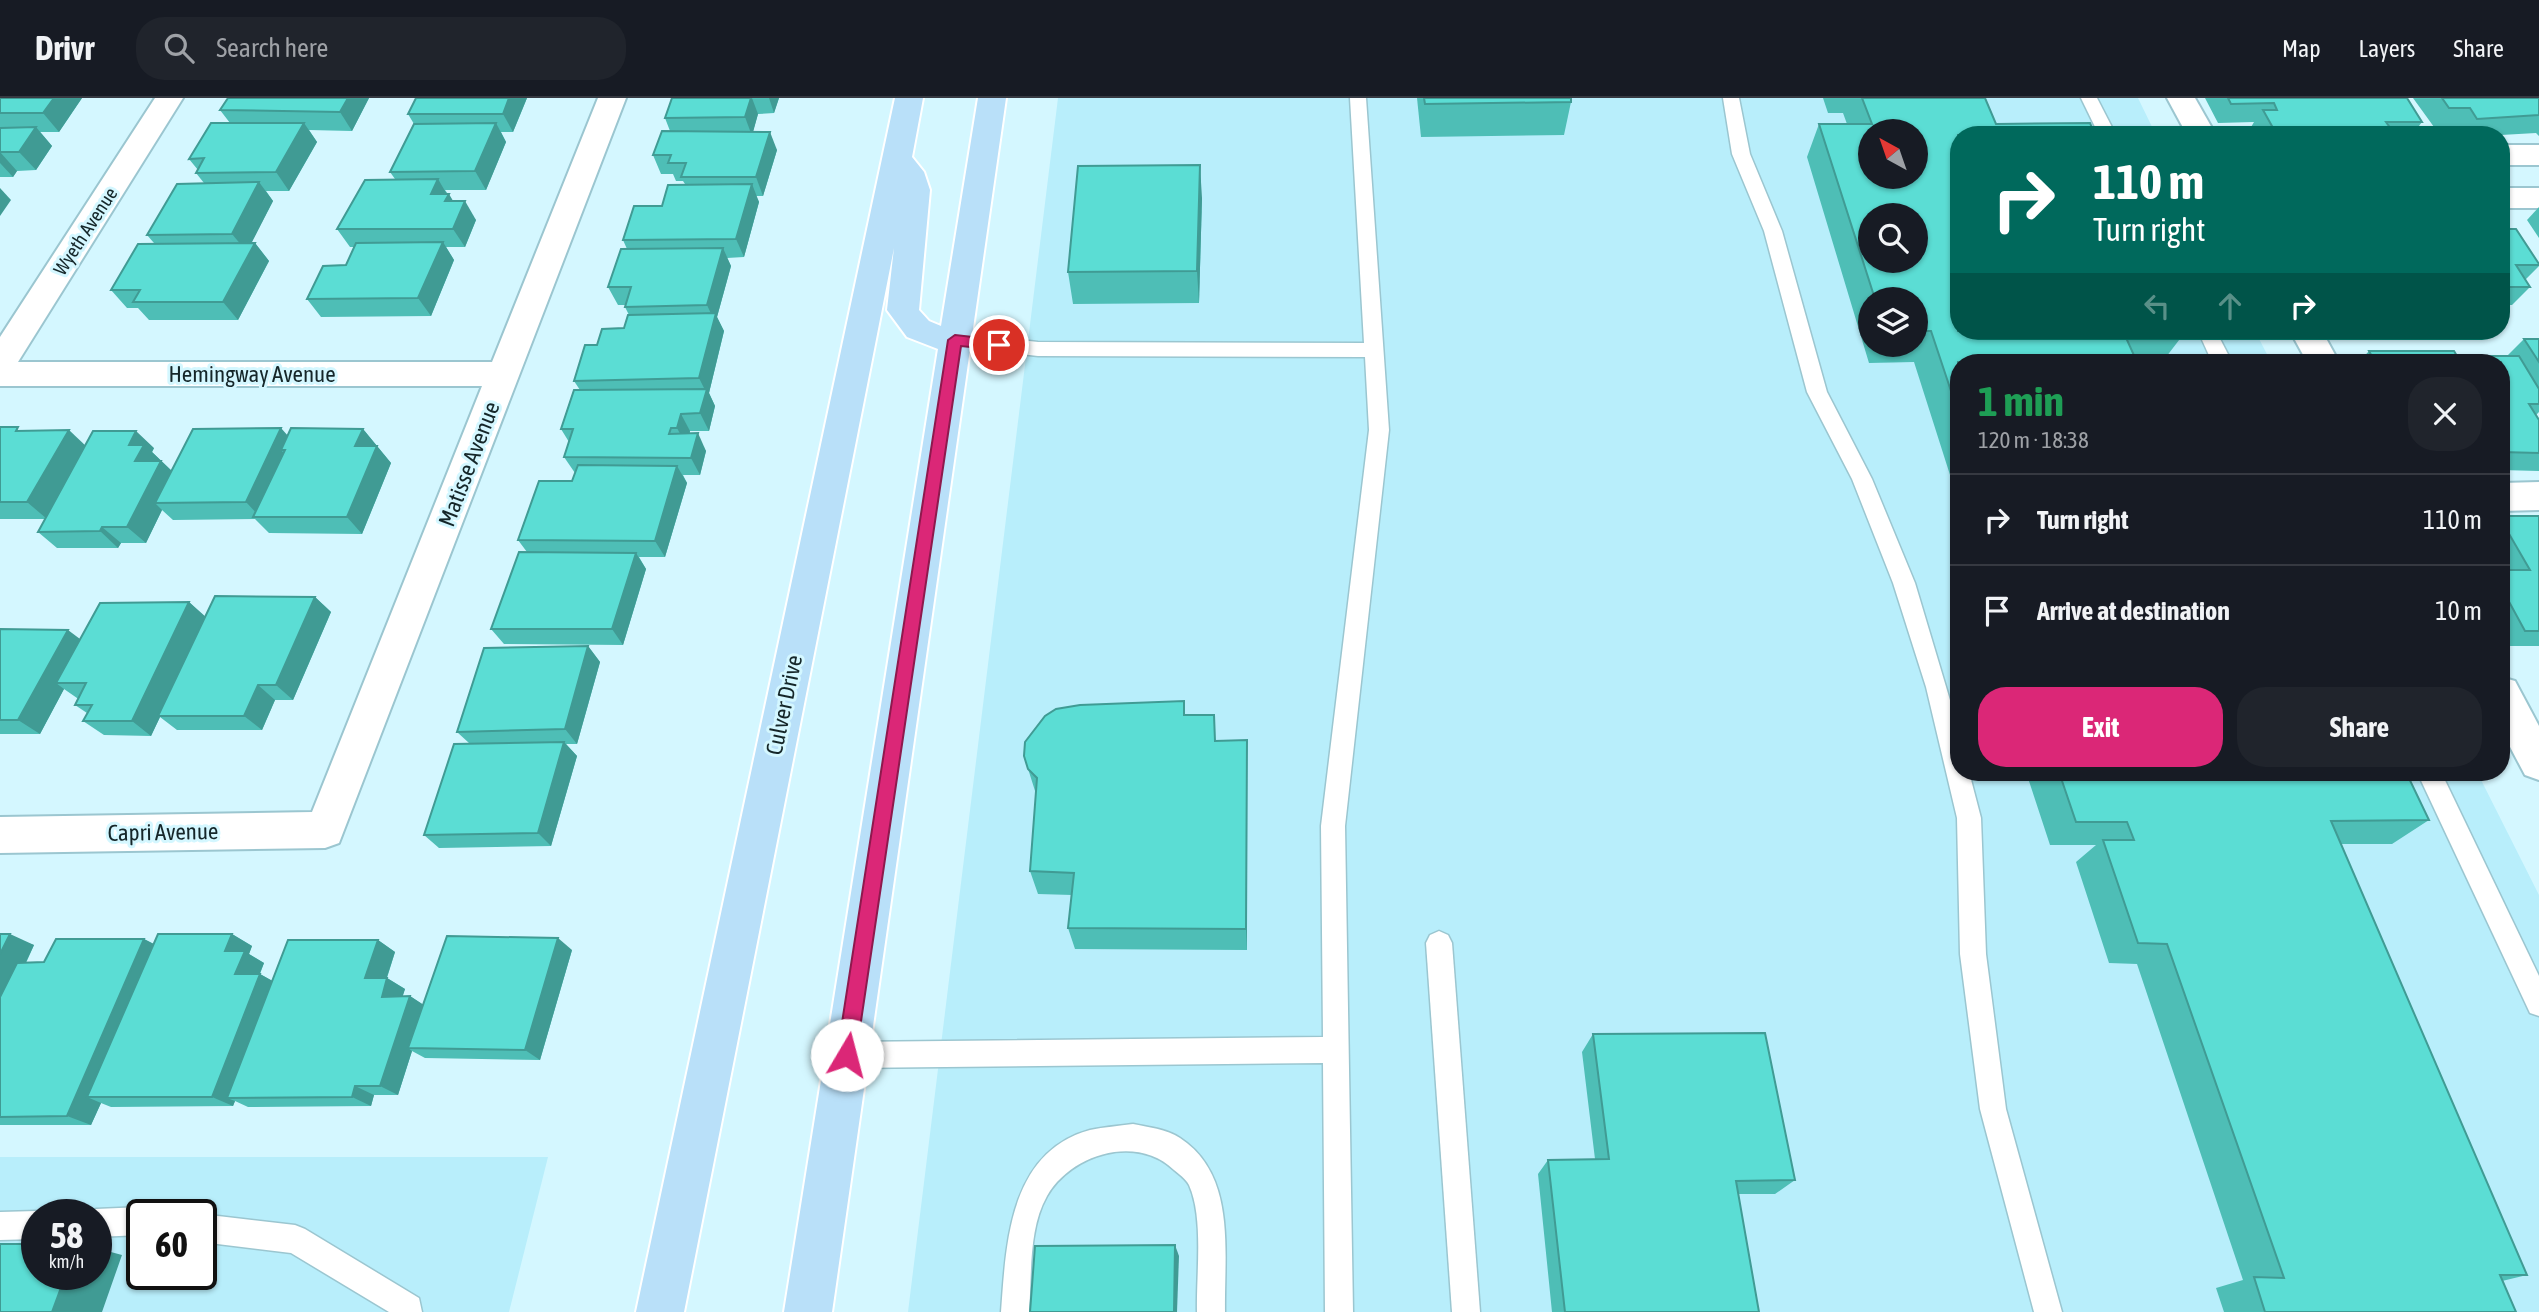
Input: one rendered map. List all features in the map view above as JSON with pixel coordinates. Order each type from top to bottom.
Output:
[{"type":"main road","name":"Culver Drive","points":[[660,1312],[909,98]]},
{"type":"main road","points":[[808,1312],[992,98]]},
{"type":"main road","points":[[896,158],[909,172],[915,190],[903,310],[917,330],[934,338],[955,340]]},
{"type":"street","name":"Wyeth Avenue","points":[[0,363],[169,98]]},
{"type":"street","name":"Matisse Avenue","points":[[325,830],[612,98]]},
{"type":"street","points":[[2181,98],[2197,126]]},
{"type":"street","points":[[2510,155],[2539,155]]},
{"type":"street","points":[[2510,198],[2539,198]]},
{"type":"street","name":"Hemingway Avenue","points":[[0,374],[504,374]]},
{"type":"street","points":[[2510,497],[2539,496]]},
{"type":"street","points":[[2510,710],[2539,763]]},
{"type":"street","name":"Capri Avenue","points":[[0,835],[325,830]]},
{"type":"lane","points":[[1339,1312],[1333,826],[1379,430],[1358,98]]},
{"type":"lane","points":[[1731,98],[1741,154],[1773,231],[1817,392],[1876,514],[1904,583],[1937,687],[1950,740]]},
{"type":"lane","points":[[2089,98],[2103,126]]},
{"type":"lane","points":[[955,340],[1038,349],[1374,350]]},
{"type":"lane","points":[[1960,781],[1969,818],[1973,954],[1993,1109],[2048,1312]]},
{"type":"lane","points":[[2433,781],[2539,1004]]},
{"type":"lane","points":[[1439,943],[1466,1312]]},
{"type":"lane","points":[[847,1055],[1334,1051]]},
{"type":"lane","points":[[1015,1312],[1021,1235],[1035,1189],[1063,1157],[1089,1143],[1133,1137],[1170,1147],[1199,1174],[1210,1209],[1211,1312]]},
{"type":"lane","points":[[0,1226],[21,1225]]},
{"type":"lane","points":[[217,1230],[295,1238],[408,1308],[407,1312]]},
{"type":"shaded area","points":[[1058,98],[2138,98],[2152,126],[1950,126],[1950,340],[2260,340],[2267,354],[1950,354],[1950,781],[2482,781],[2539,895],[2539,1312],[908,1312]]},
{"type":"shaded area","points":[[0,1157],[548,1157],[509,1312],[0,1312]]},
{"type":"building","points":[[0,98],[54,98],[43,113],[0,113]]},
{"type":"building","points":[[228,98],[348,98],[340,112],[220,110]]},
{"type":"building","points":[[416,98],[509,98],[503,114],[408,114]]},
{"type":"building","points":[[672,98],[751,98],[745,117],[665,118]]},
{"type":"building","points":[[1424,98],[1571,98],[1571,102],[1425,104]]},
{"type":"building","points":[[1862,98],[1985,98],[1996,124],[2090,123],[2091,126],[1950,126],[1950,340],[2127,340],[2133,354],[1950,354],[1950,388],[1931,331],[1928,331],[1928,287],[1871,287],[1867,273],[1928,273],[1928,203],[1858,203],[1858,246],[1819,124],[1858,124],[1858,189],[1928,189],[1928,119],[1870,119]]},
{"type":"building","points":[[2228,98],[2407,98],[2422,122],[2386,122],[2389,126],[2272,126],[2263,110],[2277,110],[2274,103],[2231,104]]},
{"type":"building","points":[[2442,98],[2539,98],[2539,115],[2477,119],[2470,108],[2449,108]]},
{"type":"building","points":[[211,123],[304,123],[276,172],[196,173],[204,158],[189,159]]},
{"type":"building","points":[[496,123],[475,171],[390,172],[414,124]]},
{"type":"building","points":[[36,127],[19,152],[0,152],[0,128]]},
{"type":"building","points":[[662,131],[770,132],[756,177],[681,177],[686,163],[668,163],[671,155],[653,155]]},
{"type":"building","points":[[1200,165],[1197,271],[1068,272],[1078,166]]},
{"type":"building","points":[[438,179],[431,194],[449,194],[445,201],[465,201],[453,229],[337,229],[365,180]]},
{"type":"building","points":[[259,182],[232,234],[147,235],[177,184]]},
{"type":"building","points":[[752,184],[736,239],[623,240],[634,206],[662,206],[668,185]]},
{"type":"building","points":[[2510,229],[2516,229],[2539,264],[2516,265],[2530,287],[2510,287]]},
{"type":"building","points":[[443,242],[418,298],[307,299],[323,266],[346,265],[356,243]]},
{"type":"building","points":[[255,243],[223,302],[133,302],[140,290],[111,290],[138,244]]},
{"type":"building","points":[[723,248],[707,305],[625,307],[631,287],[608,287],[621,249]]},
{"type":"building","points":[[716,313],[699,378],[574,381],[585,345],[597,345],[602,329],[624,328],[628,315]]},
{"type":"building","points":[[2524,339],[2539,339],[2539,362]]},
{"type":"building","points":[[2369,351],[2454,351],[2456,354],[2371,354]]},
{"type":"building","points":[[2510,356],[2519,356],[2539,389],[2539,404],[2529,404],[2539,420],[2539,453],[2510,452]]},
{"type":"building","points":[[707,389],[700,413],[681,414],[677,428],[671,428],[669,434],[698,433],[691,458],[564,457],[573,429],[561,429],[574,390]]},
{"type":"building","points":[[0,427],[18,427],[16,431],[69,430],[27,502],[0,502]]},
{"type":"building","points":[[281,428],[246,502],[155,503],[193,429]]},
{"type":"building","points":[[291,428],[363,429],[355,446],[377,446],[347,517],[253,517],[285,450],[281,450]]},
{"type":"building","points":[[93,431],[136,431],[129,445],[144,445],[135,461],[161,461],[127,527],[102,527],[100,531],[38,532]]},
{"type":"building","points":[[578,465],[677,466],[655,541],[518,540],[539,481],[572,481]]},
{"type":"building","points":[[2510,516],[2539,516],[2539,631],[2525,631],[2510,604],[2510,570],[2530,570],[2510,536]]},
{"type":"building","points":[[519,552],[636,553],[612,629],[491,629]]},
{"type":"building","points":[[215,596],[315,597],[276,685],[258,685],[244,716],[158,716]]},
{"type":"building","points":[[189,602],[132,721],[83,721],[92,705],[75,705],[86,683],[56,683],[100,603]]},
{"type":"building","points":[[0,629],[68,630],[18,720],[0,720]]},
{"type":"building","points":[[588,646],[565,729],[457,732],[484,648]]},
{"type":"building","points":[[1184,701],[1184,715],[1214,715],[1215,741],[1247,740],[1246,929],[1068,928],[1074,873],[1030,871],[1037,778],[1028,769],[1024,756],[1025,742],[1045,716],[1056,709],[1080,705]]},
{"type":"building","points":[[564,742],[538,833],[424,835],[454,744]]},
{"type":"building","points":[[2062,781],[2410,781],[2429,820],[2331,821],[2527,1275],[2500,1275],[2516,1312],[2265,1312],[2254,1277],[2284,1278],[2167,944],[2138,943],[2103,840],[2134,840],[2127,822],[2076,822]]},
{"type":"building","points":[[0,934],[10,934],[0,954]]},
{"type":"building","points":[[158,934],[232,934],[225,951],[245,951],[235,974],[260,974],[212,1097],[87,1097]]},
{"type":"building","points":[[447,936],[558,938],[525,1050],[408,1048]]},
{"type":"building","points":[[56,939],[144,939],[67,1116],[0,1117],[0,997],[17,963],[44,962]]},
{"type":"building","points":[[288,940],[378,940],[365,978],[387,978],[382,997],[410,996],[380,1086],[355,1086],[352,1097],[227,1098]]},
{"type":"building","points":[[1765,1033],[1795,1180],[1736,1181],[1759,1312],[1565,1312],[1548,1160],[1609,1159],[1593,1034]]},
{"type":"building","points":[[0,1244],[21,1244],[21,1290],[60,1290],[52,1312],[0,1312]]},
{"type":"building","points":[[1175,1245],[1174,1312],[1030,1312],[1035,1246]]},
{"type":"route","points":[[847,1055],[955,340],[999,345]]}]
